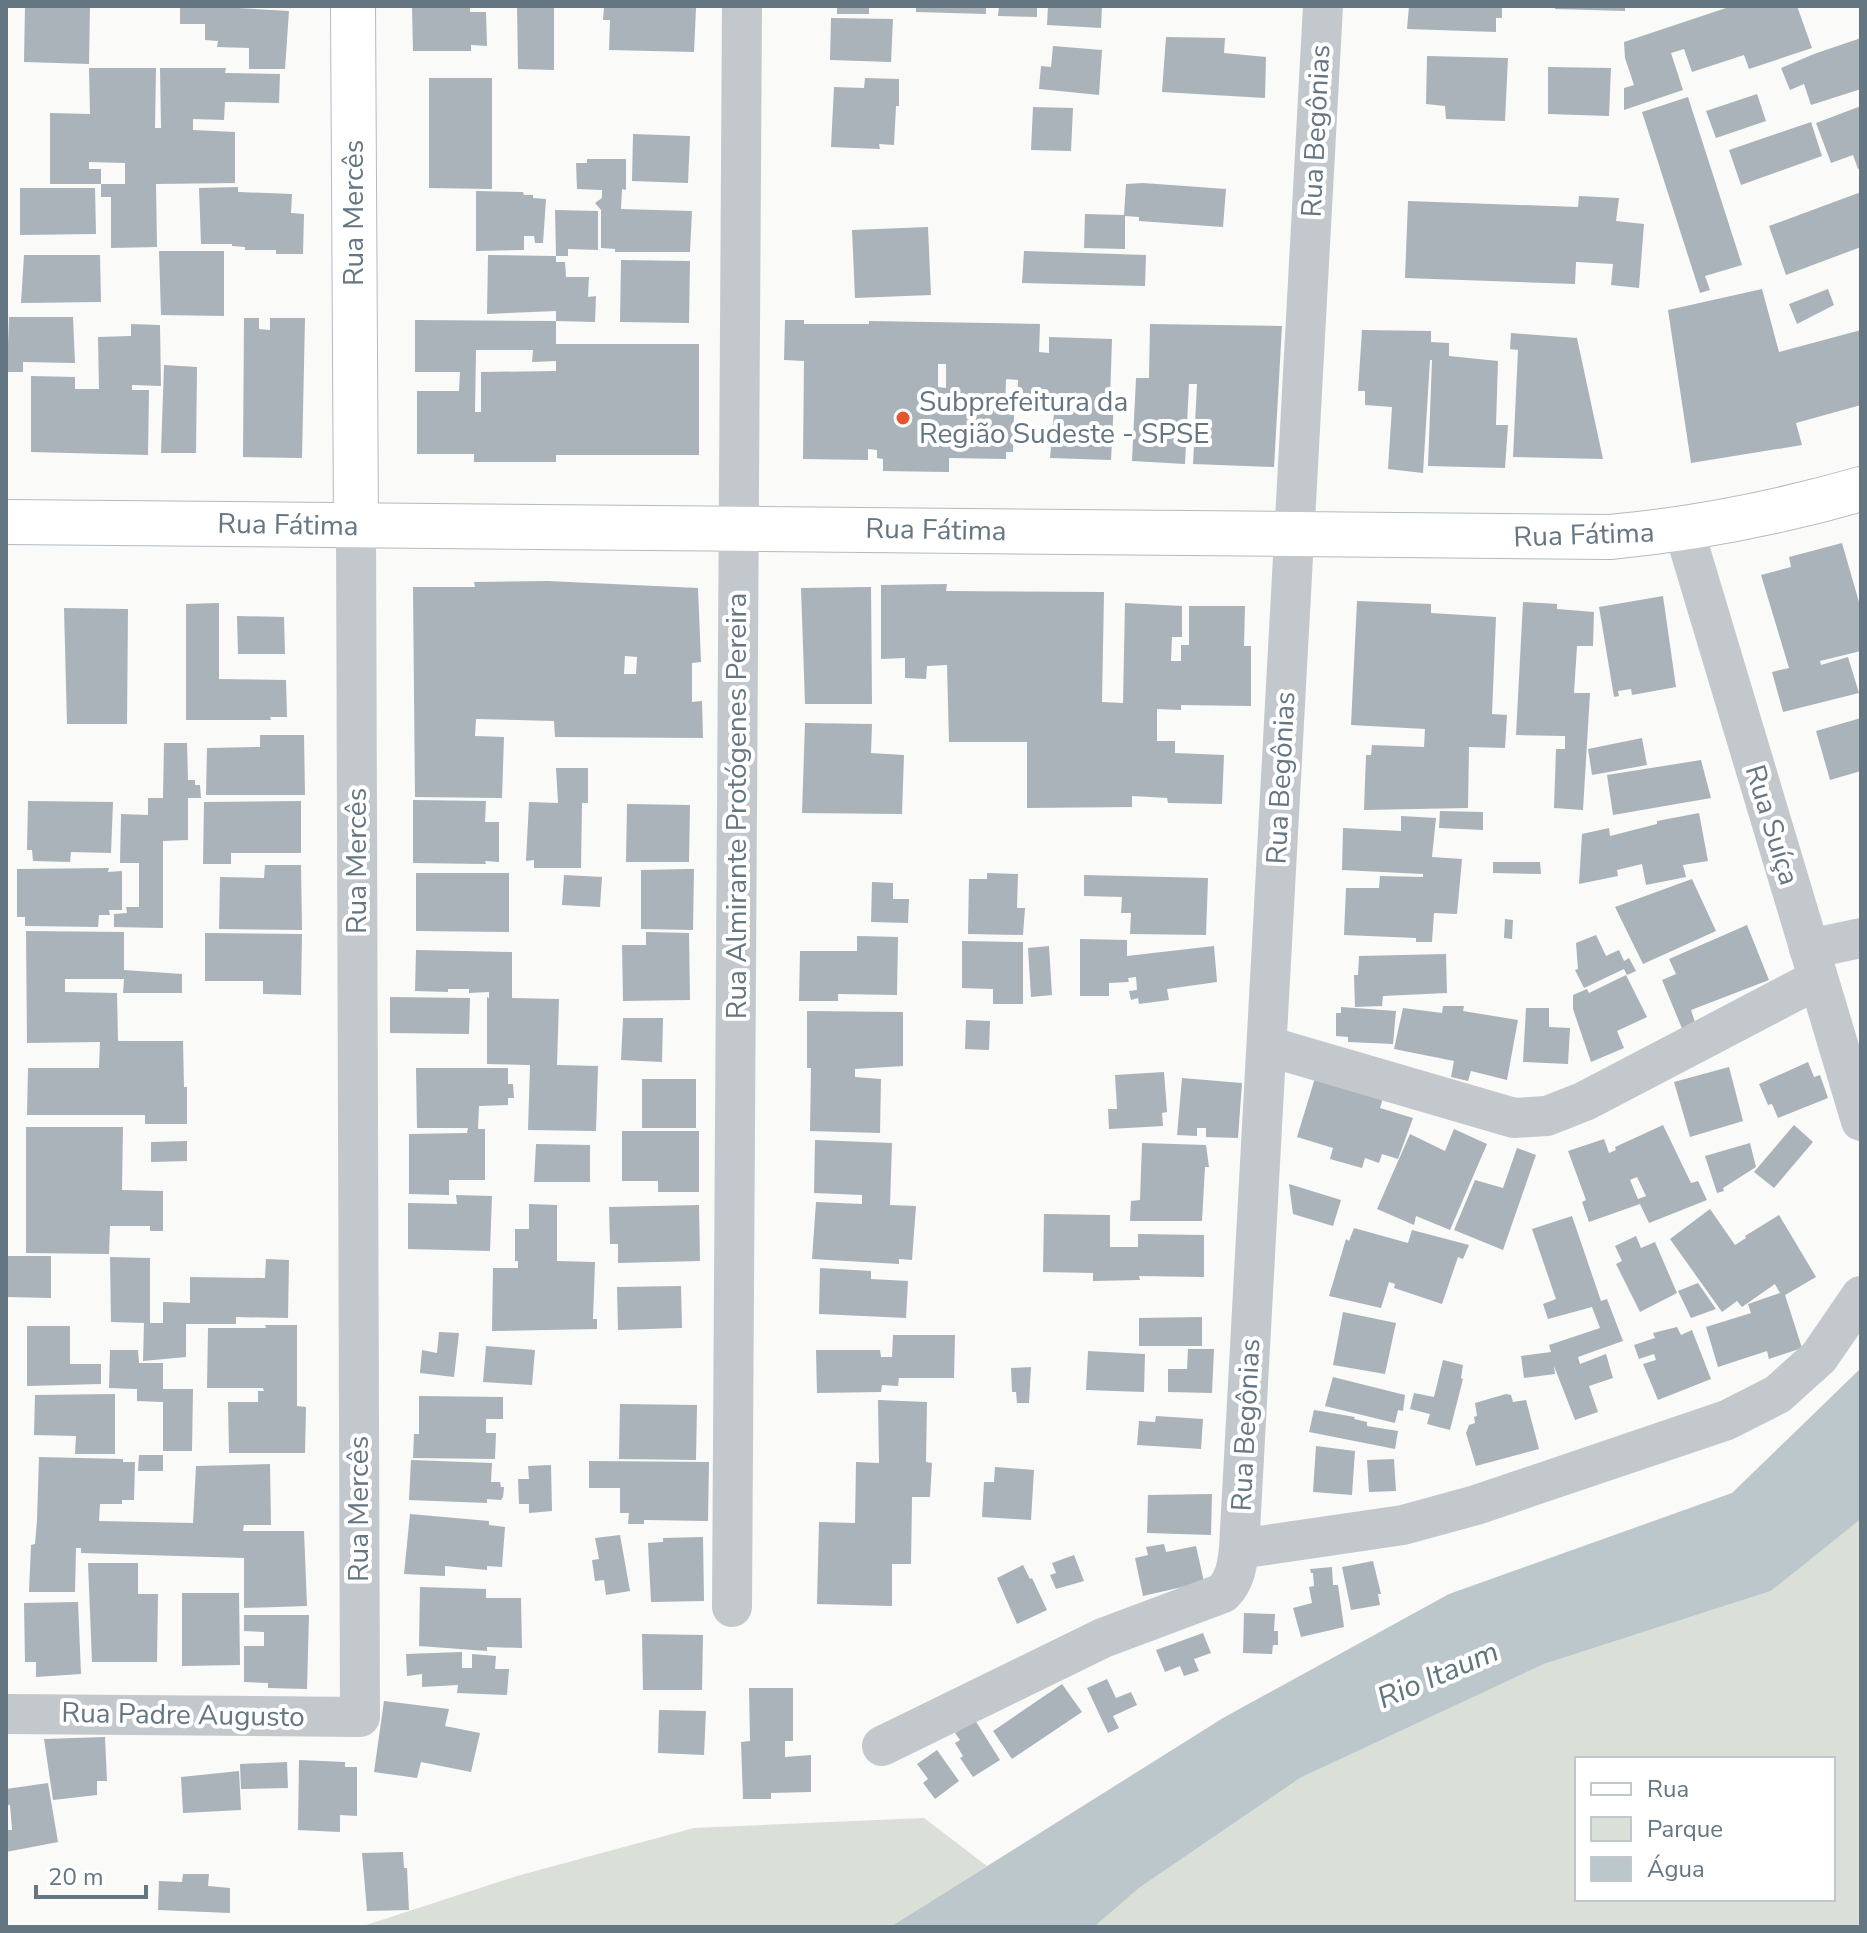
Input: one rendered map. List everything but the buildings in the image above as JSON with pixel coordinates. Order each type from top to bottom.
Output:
[{"type":"main road","name":"Rua Mercês","points":[[353,6],[356,525]]},
{"type":"main road","name":"Rua Fátima","points":[[6,522],[1610,537],[1684,530],[1761,516],[1861,489]]},
{"type":"street","name":"Rua Almirante Protógenes Pereira","points":[[732,1607],[742,6]]},
{"type":"street","name":"Rua Begônias","points":[[882,1746],[1103,1638],[1223,1593],[1237,1570],[1323,6]]},
{"type":"street","name":"Rua Mercês","points":[[356,525],[360,1717]]},
{"type":"street","name":"Rua Suíça","points":[[1684,530],[1861,1121]]},
{"type":"street","points":[[1267,1046],[1514,1118],[1547,1116],[1585,1101],[1861,938]]},
{"type":"street","points":[[1239,1549],[1403,1525],[1476,1505],[1727,1420],[1778,1394],[1819,1357],[1861,1296]]},
{"type":"street","name":"Rua Padre Augusto","points":[[6,1714],[360,1717]]},
{"type":"green space","points":[[1861,1519],[1861,1927],[1094,1927],[1139,1888],[1300,1778],[1544,1664],[1771,1591]]},
{"type":"green space","points":[[924,1818],[987,1866],[890,1927],[360,1927],[517,1876],[694,1828]]},
{"type":"water","name":"Rio Itaum","points":[[1861,1368],[1861,1519],[1771,1591],[1544,1664],[1300,1778],[1139,1888],[1094,1927],[890,1927],[1223,1718],[1449,1594],[1732,1493]]},
{"type":"place","name":"Subprefeitura da Região Sudeste - SPSE","points":[[903,418]]}]
